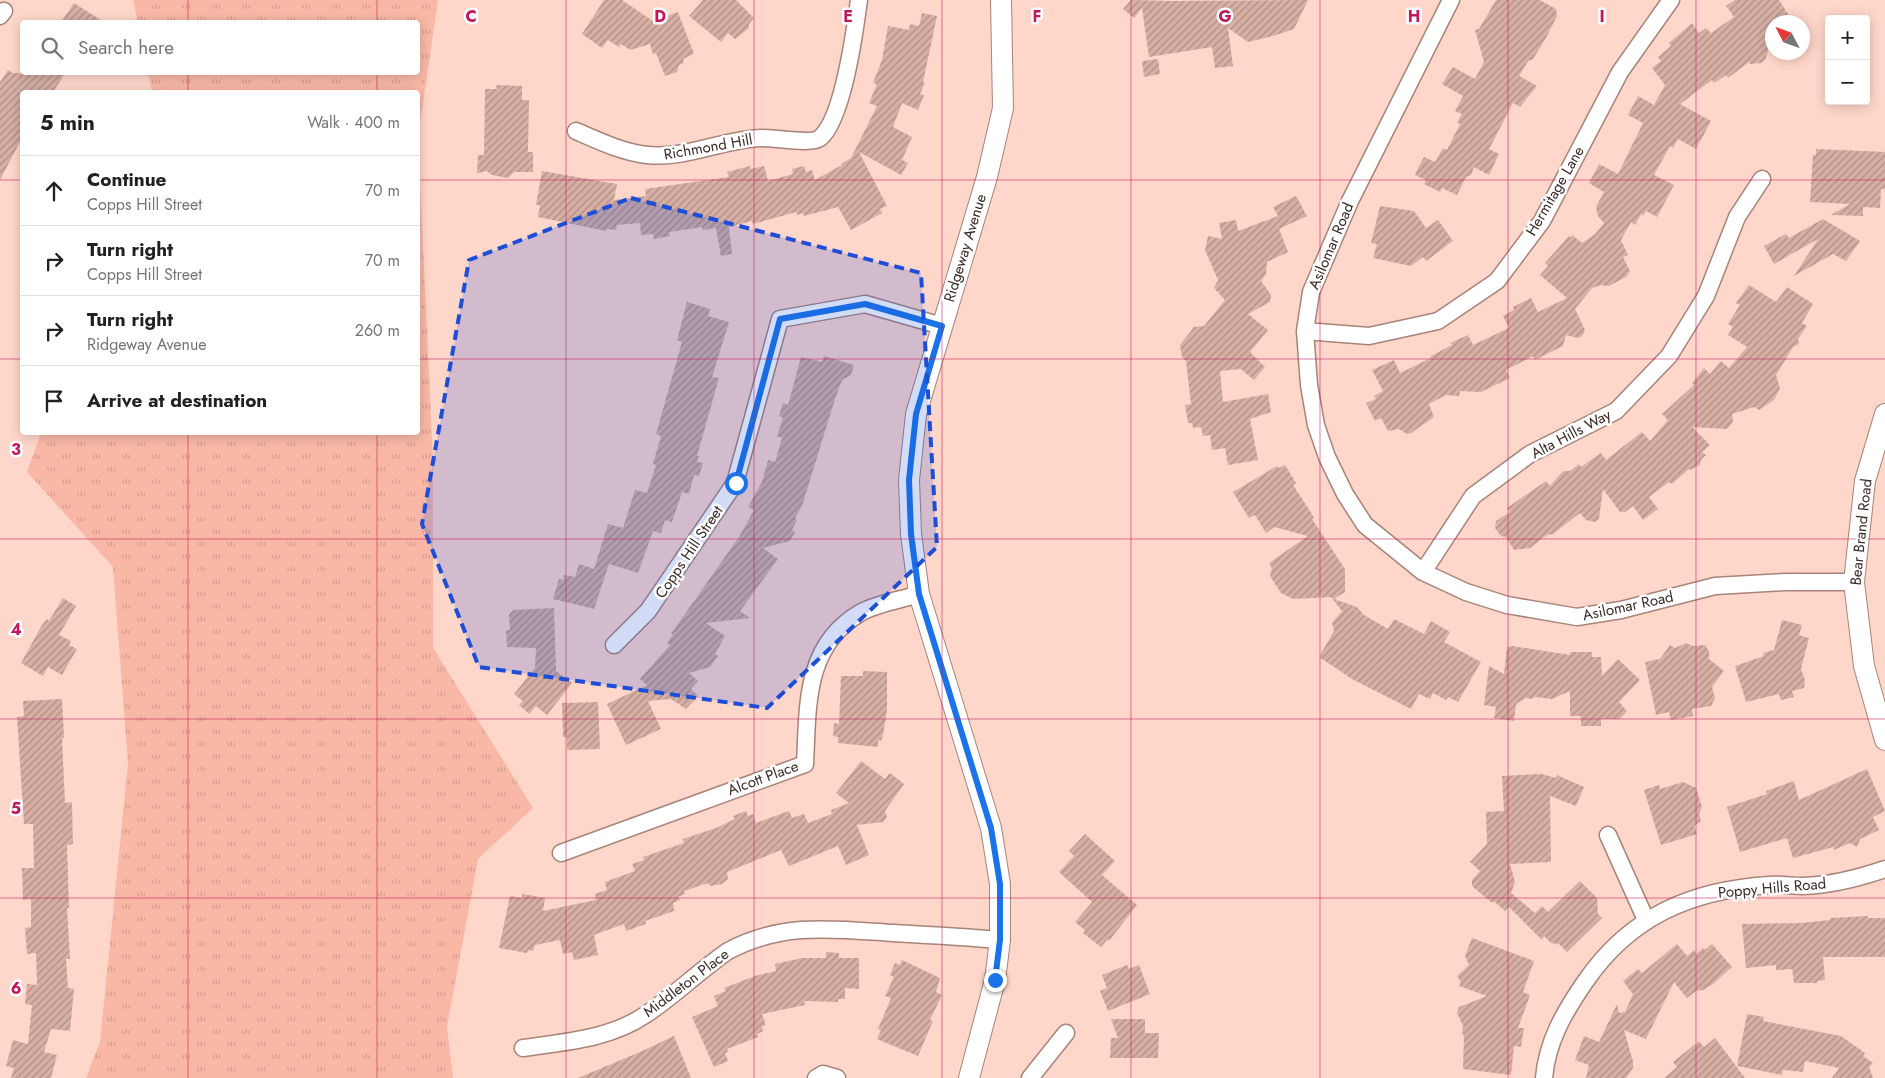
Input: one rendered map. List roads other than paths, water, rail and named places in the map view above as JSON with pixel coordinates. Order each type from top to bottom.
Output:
[{"type":"street","name":"Richmond Hill","points":[[576,131],[614,148],[660,156],[701,150],[742,139],[777,138],[811,141],[820,138],[840,97],[852,54],[859,0]]},
{"type":"street","name":"Ridgeway Avenue","points":[[969,1078],[995,980],[1000,940],[1000,884],[991,828],[919,594],[911,534],[909,480],[916,414],[987,177],[1003,108],[1001,0]]},
{"type":"street","name":"Asilomar Road","points":[[1451,0],[1354,192],[1310,292],[1306,332],[1309,386],[1316,425],[1327,457],[1345,494],[1365,525],[1422,572],[1466,592],[1507,605],[1577,617],[1622,610],[1715,586],[1785,582],[1854,582]]},
{"type":"street","name":"Hermitage Lane","points":[[1306,332],[1369,336],[1438,321],[1497,281],[1542,221],[1620,72],[1671,0]]},
{"type":"street","name":"Alta Hills Way","points":[[1422,572],[1473,496],[1530,454],[1616,411],[1669,356],[1706,296],[1737,216],[1762,179]]},
{"type":"street","name":"Copps Hill Street","points":[[614,645],[648,611],[736,483],[780,319],[865,304],[942,326]]},
{"type":"street","name":"Bear Brand Road","points":[[1885,414],[1865,480],[1854,582],[1864,666],[1885,740]]},
{"type":"street","name":"Alcott Place","points":[[561,853],[805,764],[809,694],[822,652],[838,628],[862,612],[919,594]]},
{"type":"street","points":[[1608,836],[1646,920]]},
{"type":"street","name":"Poppy Hills Road","points":[[1544,1078],[1555,1032],[1572,1002],[1599,962],[1618,942],[1646,920],[1692,898],[1720,890],[1771,885],[1829,884],[1885,869]]},
{"type":"street","name":"Middleton Place","points":[[523,1048],[580,1040],[630,1024],[645,1016],[728,951],[773,934],[814,928],[1000,940]]},
{"type":"street","points":[[1030,1078],[1066,1033]]},
{"type":"street","points":[[816,1078],[823,1074],[837,1078]]}]
